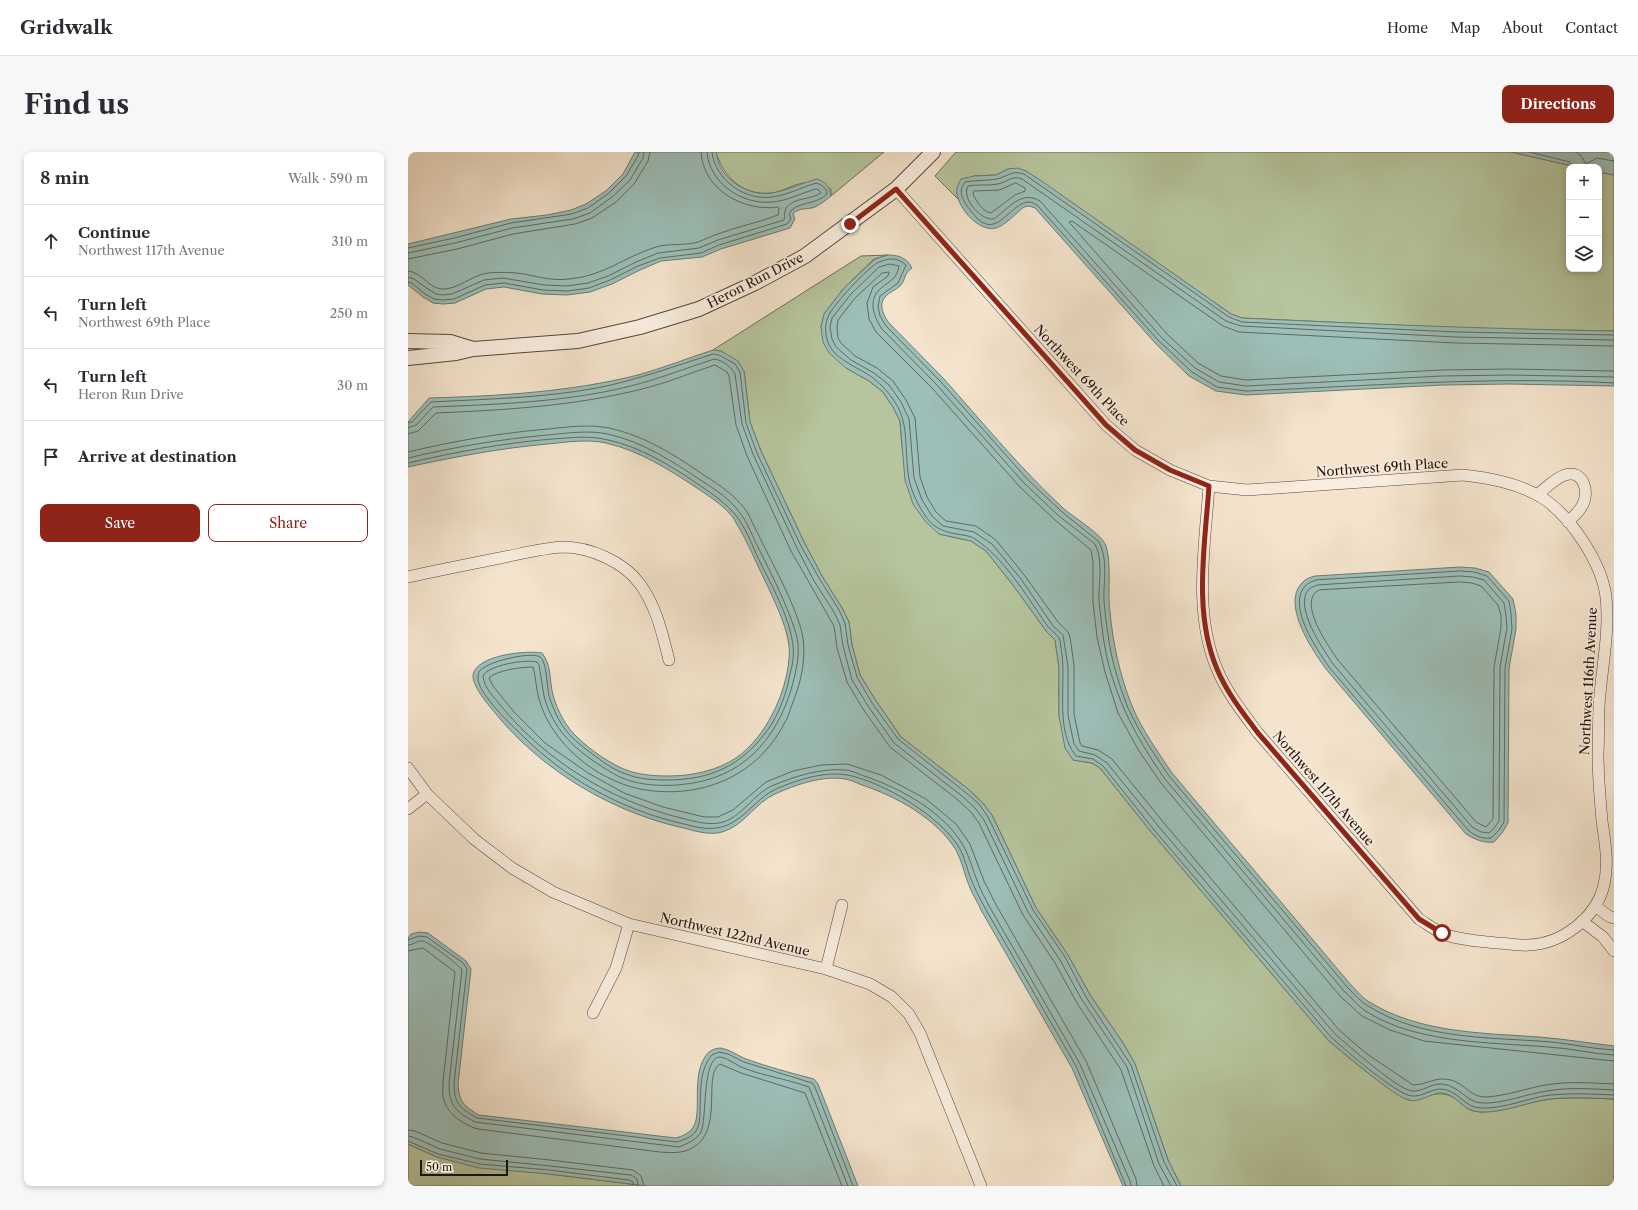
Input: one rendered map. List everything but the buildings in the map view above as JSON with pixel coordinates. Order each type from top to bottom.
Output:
[{"type":"street","name":"Heron Run Drive","points":[[408,358],[456,353],[473,349],[578,341],[640,327],[699,309],[755,284],[805,256],[896,189],[933,152]]},
{"type":"street","name":"Northwest 69th Place","points":[[896,189],[1106,425],[1135,450],[1170,470],[1209,486],[1247,490],[1463,475],[1491,478],[1516,486],[1537,495],[1554,508]]},
{"type":"street","name":"Heron Run Drive","points":[[408,341],[450,342],[473,349]]},
{"type":"street","points":[[1537,495],[1564,475],[1570,474],[1577,476],[1584,481],[1586,498],[1582,507],[1568,522]]},
{"type":"street","name":"Northwest 117th Avenue","points":[[1209,486],[1202,597],[1206,633],[1217,669],[1231,696],[1263,739],[1419,919],[1442,933],[1468,940],[1529,945],[1550,940],[1575,928],[1588,914]]},
{"type":"street","name":"Northwest 116th Avenue","points":[[1554,508],[1568,522],[1581,539],[1597,565],[1606,595],[1608,625],[1599,706],[1598,758],[1601,807],[1607,858],[1604,885],[1588,914]]},
{"type":"street","points":[[408,576],[534,551],[564,547],[584,550],[605,557],[625,570],[639,583],[657,614],[669,660]]},
{"type":"street","name":"Northwest 122nd Avenue","points":[[408,768],[427,794],[474,839],[512,868],[553,892],[629,924],[826,970],[870,984],[892,997],[909,1014],[920,1033],[982,1186]]},
{"type":"street","points":[[408,810],[427,794]]},
{"type":"street","points":[[826,970],[842,905]]},
{"type":"street","points":[[1588,914],[1614,918]]},
{"type":"street","points":[[1588,914],[1614,951]]},
{"type":"street","points":[[593,1013],[616,968],[629,924]]},
{"type":"green space","points":[[716,152],[884,152],[831,196],[831,189],[806,183],[771,193],[761,193],[743,188],[729,177],[719,161]]},
{"type":"green space","points":[[956,152],[1511,152],[1566,164],[1566,272],[1602,272],[1602,173],[1614,175],[1614,331],[1457,328],[1242,318],[1231,314],[1026,171],[1008,169],[996,175],[974,176],[957,188],[958,199],[935,176]]},
{"type":"green space","points":[[888,255],[874,259],[844,288],[824,314],[821,327],[846,368],[869,381],[883,392],[893,407],[900,421],[902,446],[939,534],[971,541],[986,551],[1047,632],[1055,640],[1059,667],[1059,716],[1073,760],[1092,763],[1100,768],[1152,833],[1328,1040],[1367,1072],[1398,1094],[1409,1100],[1434,1094],[1444,1094],[1457,1099],[1470,1110],[1481,1112],[1507,1109],[1550,1099],[1614,1099],[1614,1186],[1181,1186],[1168,1160],[1135,1064],[1123,1043],[1090,995],[1068,955],[1036,908],[992,815],[982,802],[968,789],[901,737],[860,675],[852,645],[849,622],[805,544],[761,451],[750,422],[744,371],[721,351],[713,350],[861,256]]},
{"type":"green space","points":[[408,1144],[437,1157],[549,1174],[647,1186],[408,1186]]},
{"type":"water","points":[[635,152],[716,152],[719,164],[728,177],[734,183],[749,191],[765,194],[773,193],[817,179],[827,185],[831,196],[815,207],[795,212],[793,214],[795,219],[790,228],[721,249],[702,257],[661,261],[612,284],[590,292],[567,295],[542,294],[504,287],[486,289],[455,303],[443,304],[433,303],[408,285],[408,244],[511,219],[547,215],[571,210],[586,204],[607,190],[623,174]]},
{"type":"water","points":[[1511,152],[1614,152],[1614,175],[1602,173],[1602,164],[1566,164]]},
{"type":"water","points":[[1018,168],[1026,171],[1043,182],[1231,314],[1242,318],[1474,328],[1614,331],[1614,386],[1509,384],[1443,385],[1246,395],[1216,391],[1189,376],[1156,344],[1035,208],[1029,206],[1024,207],[1007,222],[996,228],[982,226],[975,222],[963,209],[957,195],[957,188],[961,179],[974,176],[996,175],[1008,169]]},
{"type":"water","points":[[888,255],[902,258],[908,262],[912,268],[907,272],[900,286],[887,295],[883,300],[882,310],[889,323],[944,379],[1002,445],[1047,493],[1063,508],[1099,536],[1106,546],[1109,561],[1110,612],[1118,660],[1132,706],[1150,741],[1172,773],[1351,985],[1368,1001],[1390,1013],[1431,1026],[1452,1030],[1548,1038],[1614,1046],[1614,1099],[1550,1099],[1498,1111],[1481,1112],[1469,1109],[1447,1094],[1437,1093],[1413,1101],[1397,1094],[1370,1075],[1328,1040],[1152,833],[1100,768],[1092,763],[1073,760],[1065,748],[1059,716],[1059,667],[1055,640],[1047,632],[986,551],[971,541],[939,534],[925,521],[913,504],[905,480],[900,421],[893,407],[883,392],[869,381],[846,368],[829,353],[823,342],[821,327],[824,314],[844,288],[875,259]]},
{"type":"water","points":[[713,350],[721,351],[738,361],[744,371],[750,422],[761,451],[805,544],[849,622],[852,645],[860,675],[901,737],[968,789],[982,802],[992,815],[1036,908],[1068,955],[1090,995],[1123,1043],[1135,1064],[1168,1160],[1181,1186],[1123,1186],[1072,1068],[981,910],[970,888],[956,850],[938,828],[915,810],[888,795],[852,781],[828,778],[800,784],[775,794],[761,803],[737,825],[722,832],[700,832],[679,827],[629,811],[605,800],[560,773],[519,739],[488,705],[479,692],[473,675],[476,668],[483,663],[492,658],[514,653],[542,653],[549,668],[553,695],[557,706],[562,718],[573,733],[588,747],[602,757],[623,769],[643,774],[677,776],[704,772],[728,763],[747,749],[757,739],[773,714],[784,686],[789,659],[788,641],[776,603],[739,527],[730,514],[712,498],[653,461],[618,446],[599,442],[570,442],[495,450],[408,467],[408,422],[429,398],[534,392],[612,381],[638,375]]},
{"type":"water","points":[[1460,567],[1475,568],[1489,572],[1513,599],[1516,614],[1516,629],[1509,668],[1508,823],[1494,842],[1480,841],[1466,834],[1326,669],[1307,639],[1301,626],[1295,601],[1297,590],[1305,580],[1313,576]]},
{"type":"water","points":[[419,932],[428,933],[466,961],[471,969],[458,1084],[463,1103],[479,1115],[676,1138],[689,1132],[695,1123],[697,1114],[699,1072],[702,1062],[709,1052],[721,1048],[754,1062],[814,1079],[818,1084],[858,1186],[647,1186],[549,1174],[479,1168],[437,1157],[408,1144],[408,938],[411,934]]},
{"type":"route","points":[[850,224],[896,189],[1106,425],[1135,450],[1170,470],[1209,486],[1202,597],[1206,633],[1217,669],[1235,702],[1258,733],[1419,919],[1442,933]]}]
